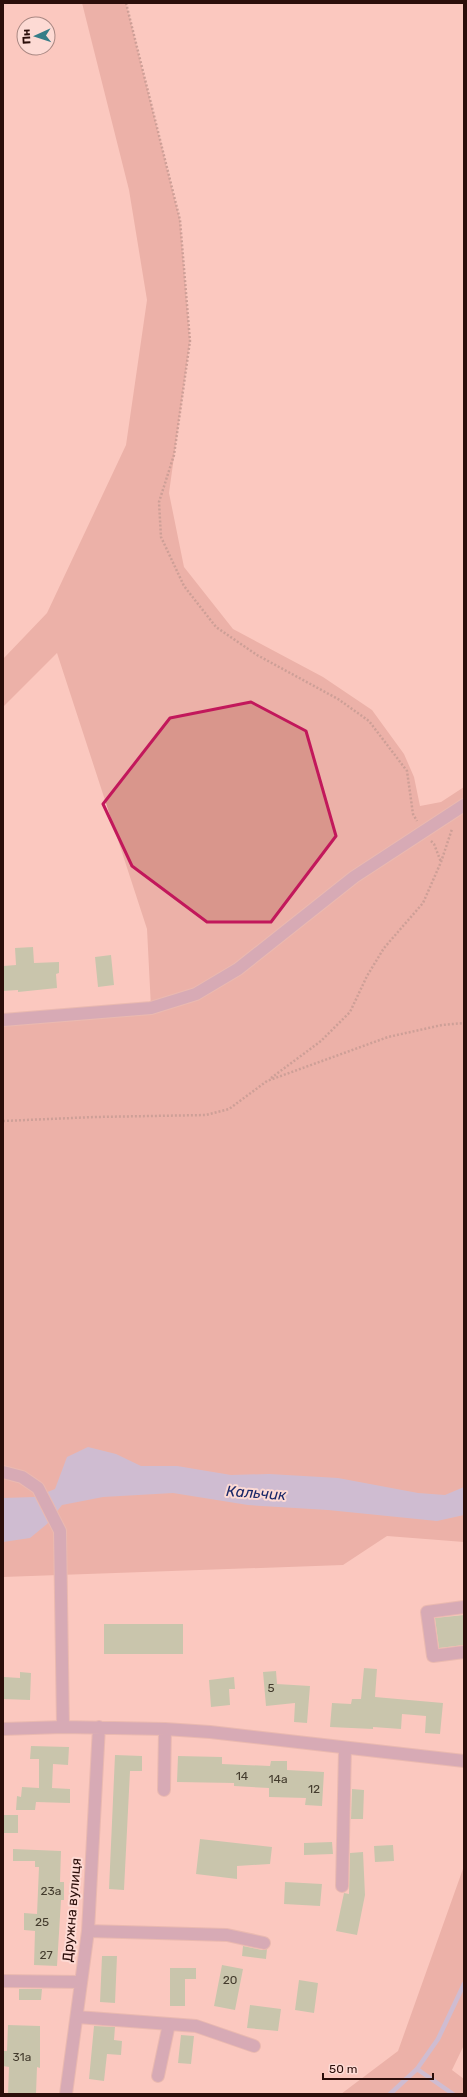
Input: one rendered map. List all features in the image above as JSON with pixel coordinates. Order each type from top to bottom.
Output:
[{"type":"street","points":[[3,1020],[151,1008],[196,994],[238,969],[354,877],[463,806]]},
{"type":"street","points":[[3,1472],[22,1477],[38,1488],[60,1531],[63,1727]]},
{"type":"street","points":[[464,1607],[427,1612],[433,1656],[464,1652]]},
{"type":"street","points":[[3,1729],[63,1727],[165,1729],[248,1736],[345,1749],[462,1758]]},
{"type":"street","name":"Дружна вулиця","points":[[66,2094],[88,1931],[99,1727]]},
{"type":"street","points":[[164,1790],[165,1729]]},
{"type":"street","points":[[342,1886],[345,1749]]},
{"type":"street","points":[[88,1931],[227,1935],[264,1943]]},
{"type":"street","points":[[3,1981],[81,1982]]},
{"type":"street","points":[[77,2017],[196,2026],[254,2046]]},
{"type":"street","points":[[158,2076],[169,2024]]},
{"type":"path","points":[[126,3],[180,220],[190,341],[174,455],[159,502],[161,537],[184,586],[216,626],[257,655],[338,699],[369,721],[407,771],[413,814],[422,833],[434,844],[441,862]]},
{"type":"path","points":[[3,1121],[95,1117],[206,1116],[229,1109],[321,1041],[350,1012],[367,976],[384,948],[423,904],[441,862],[449,835],[463,806]]},
{"type":"path","points":[[267,1081],[388,1038],[442,1025],[464,1023]]},
{"type":"highlighted area","points":[[251,702],[306,731],[336,836],[271,922],[207,922],[132,866],[103,804],[170,718]]},
{"type":"shaded area","points":[[82,3],[126,3],[180,220],[190,341],[169,493],[184,567],[233,629],[323,677],[372,710],[404,754],[414,777],[420,806],[441,802],[464,787],[464,1542],[387,1536],[343,1565],[3,1577],[3,1020],[151,1008],[147,929],[57,653],[3,707],[3,659],[47,613],[126,445],[147,300],[129,190]]},
{"type":"shaded area","points":[[464,1866],[464,2045],[452,2070],[464,2079],[464,2094],[341,2094],[398,2051]]},
{"type":"water","name":"Кальчик","points":[[88,1447],[116,1454],[141,1466],[177,1466],[231,1475],[269,1474],[338,1478],[418,1493],[445,1495],[464,1487],[464,1515],[437,1521],[328,1510],[248,1505],[173,1493],[103,1497],[62,1505],[47,1524],[30,1538],[3,1542],[3,1498],[35,1497],[55,1489],[67,1457]]},
{"type":"building","points":[[33,947],[34,963],[59,962],[59,973],[56,974],[57,988],[18,992],[18,990],[3,991],[3,966],[16,965],[15,948]]},
{"type":"building","points":[[111,955],[114,985],[98,987],[95,957]]},
{"type":"building","points":[[464,1615],[464,1645],[439,1648],[435,1618]]},
{"type":"building","points":[[104,1624],[183,1624],[183,1654],[104,1654]]},
{"type":"building","points":[[364,1668],[377,1669],[375,1697],[443,1703],[440,1734],[425,1733],[426,1716],[402,1714],[401,1729],[373,1727],[373,1729],[330,1727],[332,1703],[351,1704],[352,1699],[361,1699]]},
{"type":"building","points":[[276,1671],[277,1684],[310,1686],[307,1723],[294,1722],[295,1703],[266,1706],[263,1672]]},
{"type":"building","points":[[20,1672],[31,1673],[30,1700],[3,1699],[4,1677],[20,1678]]},
{"type":"building","points":[[234,1677],[235,1689],[229,1689],[230,1705],[211,1707],[209,1680]]},
{"type":"building","points":[[31,1746],[69,1747],[68,1765],[53,1764],[52,1788],[70,1789],[70,1803],[36,1802],[35,1810],[16,1810],[17,1796],[21,1797],[22,1787],[39,1788],[39,1759],[30,1759]]},
{"type":"building","points":[[115,1755],[142,1756],[142,1771],[130,1771],[124,1890],[109,1889]]},
{"type":"building","points":[[178,1756],[222,1757],[222,1764],[270,1766],[271,1761],[287,1761],[287,1770],[324,1772],[322,1806],[305,1805],[306,1798],[269,1797],[269,1788],[234,1786],[234,1783],[177,1782]]},
{"type":"building","points":[[352,1789],[364,1790],[363,1819],[351,1819]]},
{"type":"building","points":[[3,1815],[18,1815],[18,1833],[3,1833]]},
{"type":"building","points":[[200,1839],[272,1847],[270,1864],[237,1866],[237,1879],[196,1874]]},
{"type":"building","points":[[332,1842],[333,1854],[304,1855],[304,1843]]},
{"type":"building","points":[[393,1845],[394,1861],[375,1862],[374,1846]]},
{"type":"building","points":[[13,1849],[61,1851],[60,1882],[64,1882],[64,1900],[61,1900],[57,1966],[34,1965],[35,1931],[24,1930],[24,1913],[37,1914],[39,1867],[35,1867],[35,1861],[13,1861]]},
{"type":"building","points":[[363,1852],[365,1895],[357,1935],[336,1931],[344,1893],[349,1894],[350,1853]]},
{"type":"building","points":[[285,1882],[322,1884],[320,1906],[284,1904]]},
{"type":"building","points":[[243,1946],[262,1950],[267,1949],[266,1959],[242,1956]]},
{"type":"building","points":[[102,1956],[117,1956],[115,2003],[100,2002]]},
{"type":"building","points":[[222,1965],[243,1969],[235,2010],[214,2006]]},
{"type":"building","points":[[170,1968],[196,1968],[196,1979],[185,1979],[185,2006],[170,2006]]},
{"type":"building","points":[[299,1980],[318,1983],[314,2013],[295,2010]]},
{"type":"building","points":[[19,1989],[42,1989],[41,2000],[19,2000]]},
{"type":"building","points":[[250,2005],[281,2009],[278,2031],[247,2028]]},
{"type":"building","points":[[8,2025],[40,2026],[40,2068],[37,2067],[36,2094],[8,2094],[9,2067],[3,2066],[3,2051],[7,2051]]},
{"type":"building","points":[[94,2026],[115,2027],[114,2040],[122,2041],[121,2055],[107,2054],[104,2081],[89,2079]]},
{"type":"building","points":[[181,2035],[194,2036],[191,2064],[178,2063]]},
{"type":"waterway","points":[[390,2094],[417,2069],[438,2039],[464,1984]]},
{"type":"waterway","points":[[417,2069],[453,2094]]}]
